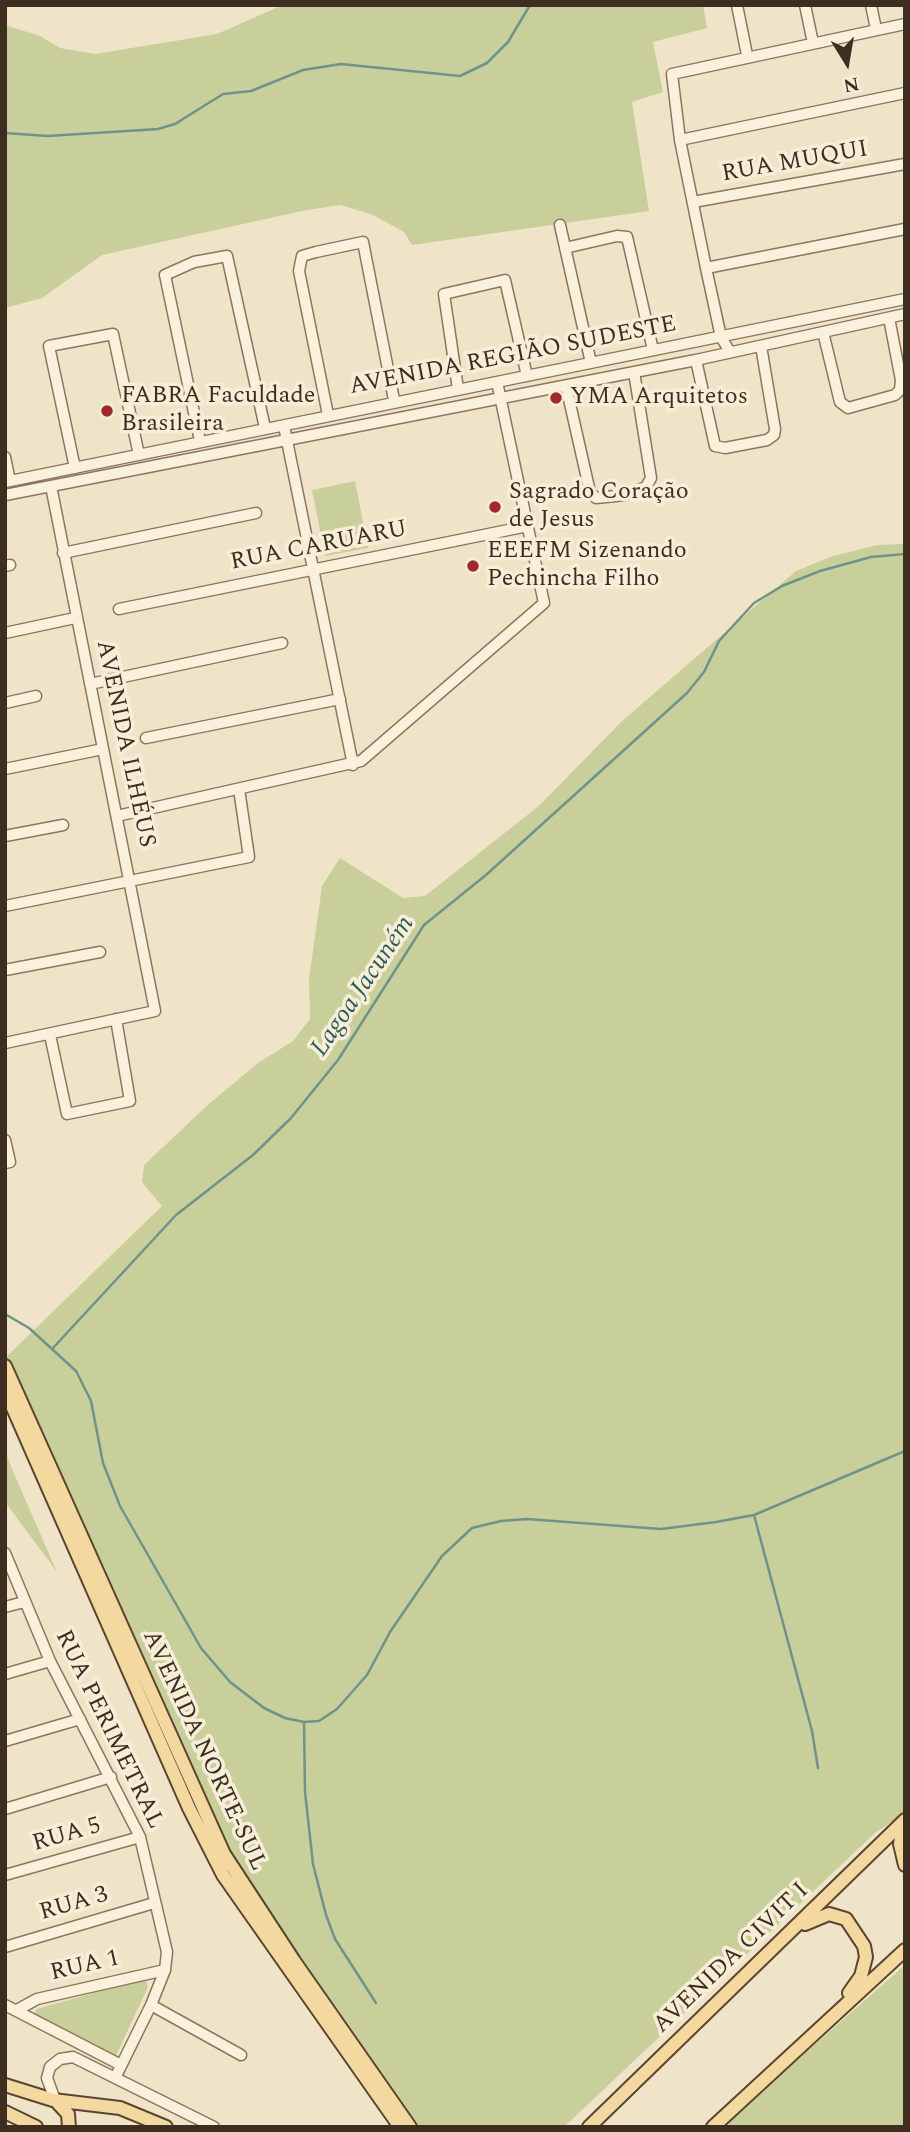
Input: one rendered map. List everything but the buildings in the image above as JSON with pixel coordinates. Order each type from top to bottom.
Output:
[{"type":"main road","name":"AVENIDA NORTE-SUL","points":[[5,1366],[224,1854],[294,1961],[410,2127]]},
{"type":"main road","name":"AVENIDA NORTE-SUL","points":[[5,1390],[189,1808],[223,1875],[400,2127]]},
{"type":"main road","points":[[904,1821],[900,1844],[905,1865]]},
{"type":"main road","name":"AVENIDA CIVIT I","points":[[589,2127],[904,1821]]},
{"type":"main road","points":[[785,1939],[809,1921],[829,1914],[846,1919],[864,1946],[866,1958],[862,1976],[832,2016]]},
{"type":"main road","points":[[713,2127],[905,1950]]},
{"type":"main road","points":[[5,2085],[55,2100],[120,2108],[166,2127]]},
{"type":"main road","points":[[55,2100],[68,2114],[69,2127]]},
{"type":"main road","points":[[5,2113],[36,2127]]},
{"type":"street","points":[[737,5],[747,55]]},
{"type":"street","points":[[806,5],[813,43]]},
{"type":"street","points":[[872,5],[876,29]]},
{"type":"street","points":[[730,352],[721,337],[706,268],[680,140],[672,74],[747,55],[905,24]]},
{"type":"street","points":[[680,140],[905,93]]},
{"type":"street","name":"RUA MUQUI","points":[[693,202],[905,164]]},
{"type":"street","points":[[559,225],[591,363]]},
{"type":"street","points":[[706,268],[905,229]]},
{"type":"street","points":[[565,248],[617,236],[627,237],[653,351]]},
{"type":"street","points":[[328,415],[299,271],[302,256],[332,248],[363,242],[394,400]]},
{"type":"street","points":[[200,442],[165,275],[194,262],[227,256],[265,428]]},
{"type":"street","points":[[458,389],[444,294],[505,280],[527,376]]},
{"type":"street","name":"AVENIDA REGIÃO SUDESTE","points":[[8,481],[284,426],[394,400],[497,382],[905,299]]},
{"type":"street","points":[[833,314],[835,330]]},
{"type":"street","name":"AVENIDA REGIÃO SUDESTE","points":[[5,495],[287,442],[396,416],[501,399],[696,360],[905,314]]},
{"type":"street","points":[[823,332],[841,404],[848,408],[895,395],[901,386],[889,318]]},
{"type":"street","points":[[75,468],[49,346],[113,334],[139,455]]},
{"type":"street","points":[[696,360],[714,444],[725,448],[749,444],[771,439],[775,432],[761,346]]},
{"type":"street","points":[[566,386],[590,492],[596,498],[625,495],[646,486],[651,478],[634,372]]},
{"type":"street","points":[[117,816],[354,765],[544,603],[497,382]]},
{"type":"street","points":[[284,426],[354,765]]},
{"type":"street","points":[[5,457],[8,481]]},
{"type":"street","name":"AVENIDA ILHÉUS","points":[[51,486],[75,618],[132,883],[155,1011],[116,1019]]},
{"type":"street","points":[[63,553],[256,513]]},
{"type":"street","name":"RUA CARUARU","points":[[119,609],[528,526]]},
{"type":"street","points":[[5,633],[75,618]]},
{"type":"street","points":[[90,684],[282,643]]},
{"type":"street","points":[[5,703],[36,696]]},
{"type":"street","points":[[146,738],[340,699]]},
{"type":"street","points":[[5,769],[103,748]]},
{"type":"street","points":[[5,906],[132,883],[249,857],[239,789]]},
{"type":"street","points":[[5,836],[63,825]]},
{"type":"street","points":[[5,970],[100,952]]},
{"type":"street","points":[[5,1043],[116,1019],[130,1101],[67,1114],[50,1035]]},
{"type":"street","points":[[5,1140],[8,1162]]},
{"type":"street","name":"RUA PERIMETRAL","points":[[5,1553],[50,1661],[140,1837],[167,1952],[165,1970]]},
{"type":"street","points":[[5,1607],[24,1602]]},
{"type":"street","points":[[5,1674],[50,1661]]},
{"type":"street","points":[[5,1741],[80,1719]]},
{"type":"street","points":[[5,1809],[111,1777]]},
{"type":"street","name":"RUA 5","points":[[5,1875],[140,1837]]},
{"type":"street","name":"RUA 3","points":[[5,1947],[154,1903]]},
{"type":"street","points":[[115,2078],[165,1970]]},
{"type":"street","name":"RUA 1","points":[[17,2010],[37,1999],[165,1970]]},
{"type":"street","points":[[5,2005],[121,2066]]},
{"type":"street","points":[[151,2005],[241,2055]]},
{"type":"street","points":[[55,2100],[47,2078],[50,2067],[60,2059],[73,2057],[214,2127]]},
{"type":"green space","points":[[283,5],[703,5],[707,28],[653,42],[663,92],[632,102],[649,211],[412,245],[404,232],[373,215],[341,205],[307,210],[102,255],[42,298],[5,308],[5,25],[40,36],[60,48],[95,54],[217,34]]},
{"type":"green space","points":[[355,481],[368,548],[325,556],[312,490]]},
{"type":"green space","points":[[905,544],[905,1813],[875,1833],[564,2127],[415,2127],[257,1899],[212,1818],[61,1473],[5,1358],[162,1206],[142,1182],[144,1165],[210,1103],[258,1063],[293,1041],[310,1019],[309,979],[322,886],[340,858],[403,898],[425,896],[540,805],[622,721],[796,571],[830,557],[877,545]]},
{"type":"green space","points":[[5,1451],[12,1469],[57,1572],[5,1502]]},
{"type":"green space","points":[[905,1965],[905,2127],[721,2127]]},
{"type":"green space","points":[[140,1980],[146,1981],[148,1987],[115,2058],[33,2015],[37,2009]]},
{"type":"waterway","points":[[5,133],[48,136],[158,129],[175,124],[223,94],[251,91],[303,70],[341,64],[460,76],[487,63],[508,42],[530,5]]},
{"type":"waterway","name":"Lagoa Jacuném","points":[[53,1348],[176,1215],[253,1155],[291,1118],[338,1060],[424,925],[486,875],[687,693],[704,672],[719,641],[754,603],[782,586],[820,571],[871,557],[905,554]]},
{"type":"waterway","points":[[5,1314],[29,1328],[76,1371],[91,1401],[103,1463],[120,1506],[201,1648],[230,1682],[264,1708],[285,1718],[304,1722],[319,1721],[337,1709],[367,1675],[390,1632],[442,1556],[472,1528],[501,1521],[527,1519],[661,1529],[716,1522],[754,1515],[905,1451]]},
{"type":"waterway","points":[[754,1515],[812,1731],[818,1768]]},
{"type":"waterway","points":[[304,1722],[305,1792],[313,1864],[326,1915],[335,1939],[376,2003]]},
{"type":"place","name":"YMA Arquitetos","points":[[556,398]]},
{"type":"place","name":"FABRA Faculdade Brasileira","points":[[107,411]]},
{"type":"place","name":"Sagrado Coração de Jesus","points":[[495,507]]},
{"type":"place","name":"EEEFM Sizenando Pechincha Filho","points":[[473,566]]}]
